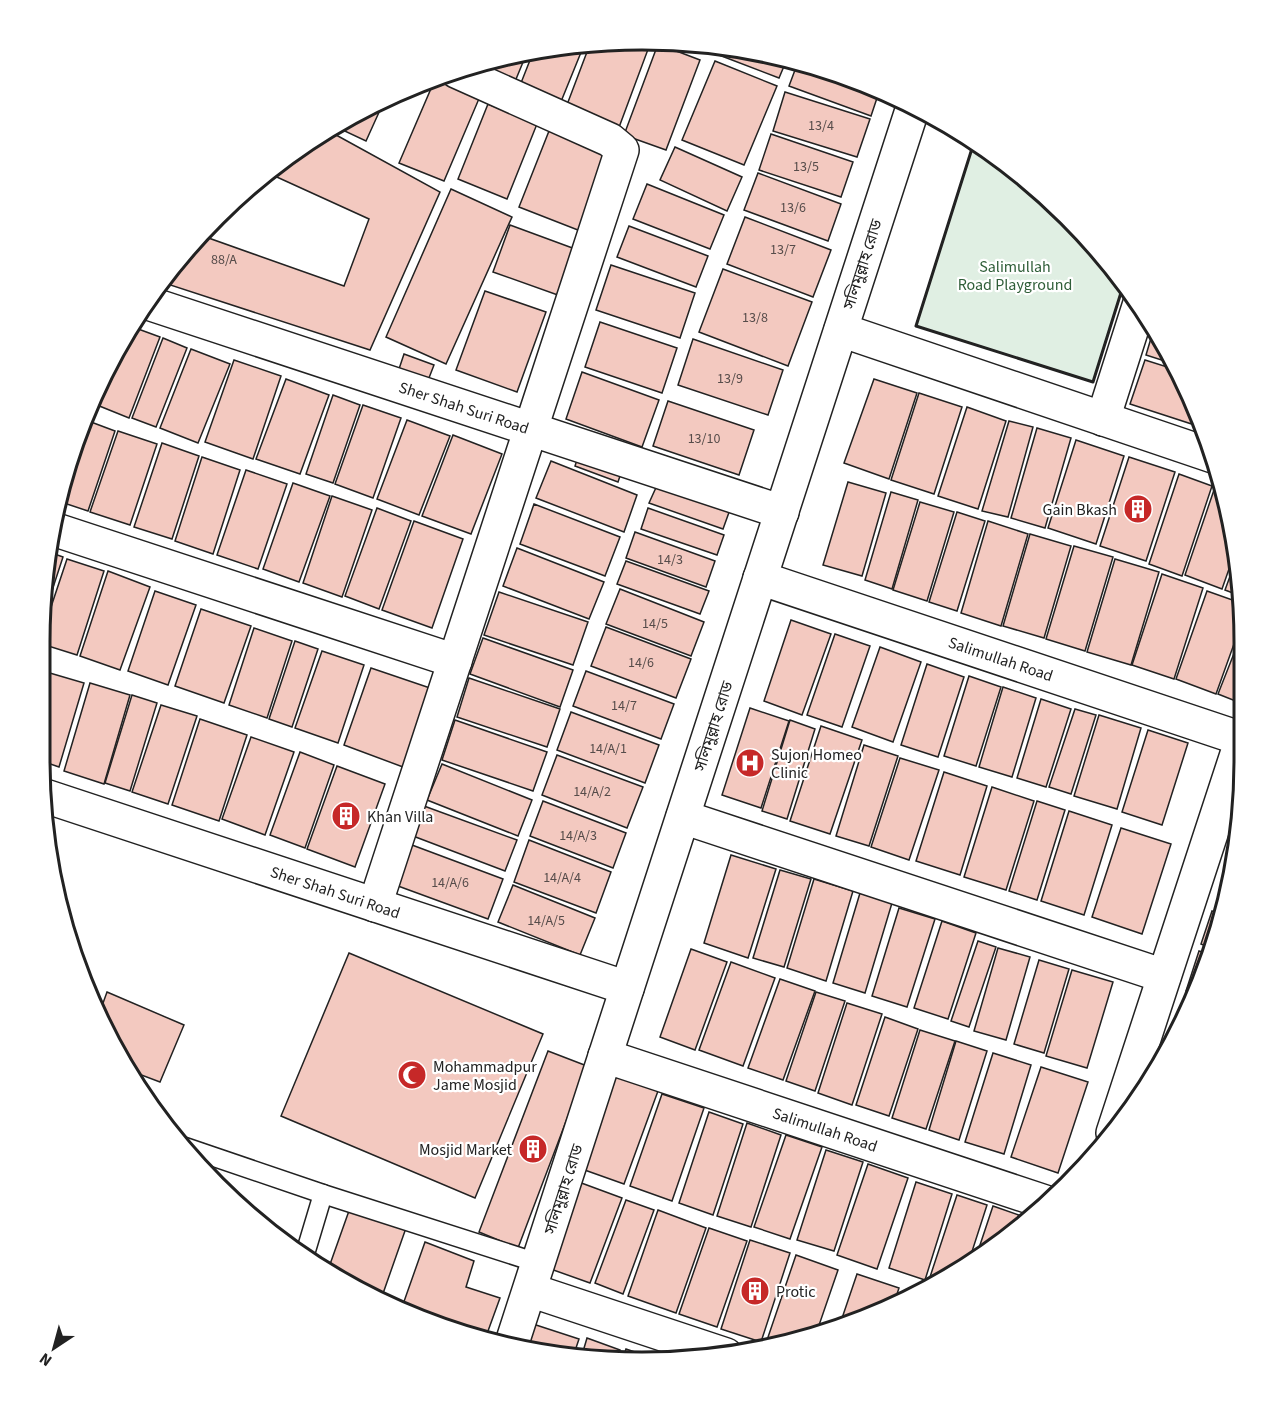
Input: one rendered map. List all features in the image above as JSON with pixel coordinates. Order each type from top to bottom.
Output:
[{"type":"street","points":[[375,905],[622,150],[610,140],[468,76]]},
{"type":"street","name":"সলিমুল্লাহ রোড","points":[[514,1338],[911,114]]},
{"type":"street","name":"Sher Shah Suri Road","points":[[155,305],[782,512]]},
{"type":"street","points":[[1103,419],[1136,315]]},
{"type":"street","points":[[841,330],[1203,453]]},
{"type":"street","points":[[60,531],[455,661]]},
{"type":"street","name":"Salimullah Road","points":[[760,578],[1234,736]]},
{"type":"street","name":"Salimullah Road","points":[[1121,1109],[1234,764]]},
{"type":"street","name":"Sher Shah Suri Road","points":[[51,798],[627,988]]},
{"type":"street","points":[[683,817],[1164,976]]},
{"type":"street","name":"Salimullah Road","points":[[605,1056],[1039,1200]]},
{"type":"street","points":[[534,1276],[709,1348]]},
{"type":"lane","points":[[197,1151],[323,1194],[534,1276]]},
{"type":"lane","points":[[307,1248],[323,1194]]},
{"type":"green space","name":"Salimullah Road Playground","points":[[972,149],[1003,172],[1061,223],[1121,293],[1093,382],[916,326]]},
{"type":"building","points":[[648,50],[618,130],[565,110],[587,53]]},
{"type":"building","points":[[656,50],[676,51],[700,60],[666,150],[624,135]]},
{"type":"building","points":[[581,53],[560,104],[519,88],[530,60]]},
{"type":"building","points":[[719,55],[784,67],[779,78]]},
{"type":"building","points":[[715,61],[777,86],[744,165],[682,140]]},
{"type":"building","points":[[523,62],[514,84],[486,71]]},
{"type":"building","points":[[795,70],[832,81],[877,99],[871,116],[789,86]]},
{"type":"building","points":[[452,81],[481,94],[444,181],[399,163],[431,89]]},
{"type":"building","points":[[785,92],[870,119],[857,157],[773,131]]},
{"type":"building","points":[[488,104],[537,124],[507,199],[458,179]]},
{"type":"building","points":[[379,111],[366,141],[344,130]]},
{"type":"building","points":[[549,131],[612,155],[583,232],[519,207]]},
{"type":"building","points":[[771,134],[853,162],[841,197],[759,170]]},
{"type":"building","points":[[336,135],[440,192],[370,350],[169,285],[209,238],[344,286],[369,219],[276,176]]},
{"type":"building","points":[[675,147],[742,177],[727,211],[660,180]]},
{"type":"building","points":[[758,173],[841,204],[828,241],[744,210]]},
{"type":"building","points":[[647,184],[724,215],[710,249],[633,219]]},
{"type":"building","points":[[451,189],[512,217],[446,364],[386,337]]},
{"type":"building","points":[[745,217],[831,250],[813,297],[727,264]]},
{"type":"building","points":[[510,225],[586,253],[569,299],[493,272]]},
{"type":"building","points":[[629,226],[708,256],[696,287],[617,257]]},
{"type":"building","points":[[611,265],[695,293],[680,338],[596,310]]},
{"type":"building","points":[[723,269],[812,302],[788,366],[699,332]]},
{"type":"building","points":[[485,291],[546,312],[517,392],[456,370]]},
{"type":"building","points":[[600,322],[677,348],[662,393],[585,367]]},
{"type":"building","points":[[139,329],[160,337],[129,418],[99,406]]},
{"type":"building","points":[[163,338],[187,348],[156,427],[132,418]]},
{"type":"building","points":[[693,339],[783,370],[768,415],[678,385]]},
{"type":"building","points":[[1151,339],[1163,360],[1146,355]]},
{"type":"building","points":[[191,349],[230,364],[198,443],[160,428]]},
{"type":"building","points":[[404,354],[434,365],[427,383],[398,372]]},
{"type":"building","points":[[234,360],[281,376],[253,459],[205,442]]},
{"type":"building","points":[[1145,360],[1166,367],[1193,424],[1130,404]]},
{"type":"building","points":[[582,372],[659,400],[642,447],[566,419]]},
{"type":"building","points":[[286,379],[329,395],[300,474],[256,459]]},
{"type":"building","points":[[874,379],[917,393],[889,479],[844,463]]},
{"type":"building","points":[[919,393],[962,407],[934,494],[891,480]]},
{"type":"building","points":[[333,395],[360,405],[333,483],[306,474]]},
{"type":"building","points":[[668,401],[754,430],[739,475],[653,446]]},
{"type":"building","points":[[363,405],[401,418],[373,498],[335,484]]},
{"type":"building","points":[[967,407],[1006,421],[978,509],[938,496]]},
{"type":"building","points":[[407,420],[450,436],[419,515],[377,499]]},
{"type":"building","points":[[1009,421],[1033,427],[1008,517],[982,511]]},
{"type":"building","points":[[92,422],[115,431],[88,511],[66,504]]},
{"type":"building","points":[[1037,428],[1071,438],[1045,528],[1011,518]]},
{"type":"building","points":[[118,431],[157,444],[130,525],[90,512]]},
{"type":"building","points":[[453,435],[502,454],[471,534],[422,516]]},
{"type":"building","points":[[1076,440],[1124,456],[1096,544],[1048,528]]},
{"type":"building","points":[[162,443],[199,456],[172,539],[134,527]]},
{"type":"building","points":[[580,451],[623,467],[618,482],[575,466]]},
{"type":"building","points":[[202,457],[240,470],[213,554],[175,541]]},
{"type":"building","name":"Gain Bkash","points":[[1129,457],[1175,472],[1146,561],[1100,546]]},
{"type":"building","points":[[551,461],[637,495],[624,532],[536,498]]},
{"type":"building","points":[[246,470],[287,484],[258,569],[217,555]]},
{"type":"building","points":[[1179,474],[1212,486],[1182,576],[1149,564]]},
{"type":"building","points":[[659,481],[732,504],[723,529],[649,503]]},
{"type":"building","points":[[848,482],[886,493],[862,576],[823,565]]},
{"type":"building","points":[[293,483],[330,496],[299,582],[263,569]]},
{"type":"building","points":[[1214,490],[1229,568],[1222,589],[1185,575]]},
{"type":"building","points":[[891,492],[918,500],[892,589],[865,580]]},
{"type":"building","points":[[332,496],[372,510],[342,597],[303,583]]},
{"type":"building","points":[[920,502],[954,512],[927,601],[893,590]]},
{"type":"building","points":[[534,504],[620,537],[605,576],[520,544]]},
{"type":"building","points":[[377,508],[411,521],[379,609],[345,596]]},
{"type":"building","points":[[648,508],[724,535],[717,555],[641,529]]},
{"type":"building","points":[[957,512],[985,521],[957,611],[929,602]]},
{"type":"building","points":[[414,521],[463,539],[432,628],[382,610]]},
{"type":"building","points":[[988,521],[1028,534],[1001,626],[961,613]]},
{"type":"building","points":[[635,532],[715,561],[706,587],[626,558]]},
{"type":"building","points":[[1030,534],[1071,546],[1044,638],[1003,626]]},
{"type":"building","points":[[1074,546],[1113,557],[1085,651],[1046,639]]},
{"type":"building","points":[[517,548],[604,582],[589,619],[503,586]]},
{"type":"building","points":[[57,555],[63,557],[52,589]]},
{"type":"building","points":[[67,559],[104,571],[77,655],[50,647],[51,607]]},
{"type":"building","points":[[1115,559],[1159,572],[1131,665],[1087,652]]},
{"type":"building","points":[[626,561],[709,591],[700,614],[617,584]]},
{"type":"building","points":[[108,571],[150,587],[120,670],[80,656]]},
{"type":"building","points":[[1162,574],[1203,588],[1174,679],[1132,665]]},
{"type":"building","points":[[1230,576],[1232,593],[1225,590]]},
{"type":"building","points":[[620,589],[704,622],[691,656],[606,624]]},
{"type":"building","points":[[155,591],[196,605],[168,685],[128,671]]},
{"type":"building","points":[[1207,591],[1233,600],[1234,644],[1216,694],[1176,679]]},
{"type":"building","points":[[499,592],[588,622],[573,665],[484,635]]},
{"type":"building","points":[[201,609],[251,626],[224,703],[175,686]]},
{"type":"building","points":[[791,620],[831,634],[802,715],[764,701]]},
{"type":"building","points":[[606,627],[691,659],[676,698],[591,666]]},
{"type":"building","points":[[254,628],[292,641],[267,718],[229,705]]},
{"type":"building","points":[[835,634],[870,646],[842,727],[807,715]]},
{"type":"building","points":[[483,638],[573,670],[560,707],[470,674]]},
{"type":"building","points":[[295,641],[318,649],[292,727],[269,719]]},
{"type":"building","points":[[880,647],[921,662],[893,742],[852,727]]},
{"type":"building","points":[[322,651],[364,665],[338,743],[295,728]]},
{"type":"building","points":[[1234,653],[1234,700],[1218,694]]},
{"type":"building","points":[[927,664],[964,677],[938,757],[901,745]]},
{"type":"building","points":[[371,668],[430,688],[403,767],[344,745]]},
{"type":"building","points":[[586,671],[674,704],[661,739],[573,706]]},
{"type":"building","points":[[50,673],[84,683],[59,767],[50,764]]},
{"type":"building","points":[[969,676],[1001,687],[976,766],[944,756]]},
{"type":"building","points":[[469,678],[560,709],[547,747],[457,717]]},
{"type":"building","points":[[90,683],[130,695],[104,784],[64,771]]},
{"type":"building","points":[[1003,687],[1036,698],[1012,777],[979,767]]},
{"type":"building","points":[[132,695],[157,703],[130,791],[105,783]]},
{"type":"building","points":[[1041,699],[1071,709],[1046,787],[1017,778]]},
{"type":"building","points":[[161,705],[197,716],[168,804],[132,792]]},
{"type":"building","points":[[750,708],[789,721],[761,808],[722,795]]},
{"type":"building","points":[[1075,709],[1096,715],[1071,794],[1049,787]]},
{"type":"building","points":[[571,712],[659,745],[645,783],[557,750]]},
{"type":"building","points":[[1099,715],[1141,728],[1117,809],[1074,796]]},
{"type":"building","points":[[200,719],[247,735],[219,821],[172,805]]},
{"type":"building","points":[[455,720],[547,752],[533,791],[442,760]]},
{"type":"building","points":[[790,720],[815,729],[787,819],[762,811]]},
{"type":"building","points":[[821,726],[862,740],[830,834],[790,821]]},
{"type":"building","points":[[1148,730],[1188,743],[1162,825],[1122,812]]},
{"type":"building","points":[[251,737],[294,752],[265,835],[222,819]]},
{"type":"building","points":[[864,745],[898,756],[869,846],[836,836]]},
{"type":"building","points":[[300,752],[334,765],[305,848],[270,835]]},
{"type":"building","points":[[557,755],[643,787],[627,828],[542,795]]},
{"type":"building","points":[[900,758],[939,770],[909,860],[871,847]]},
{"type":"building","points":[[442,764],[532,800],[518,836],[427,800]]},
{"type":"building","name":"Khan Villa","points":[[337,766],[385,784],[355,867],[307,849]]},
{"type":"building","points":[[944,772],[987,786],[960,875],[916,861]]},
{"type":"building","points":[[992,787],[1034,801],[1006,890],[964,877]]},
{"type":"building","points":[[543,801],[626,833],[613,868],[530,836]]},
{"type":"building","points":[[1037,801],[1065,810],[1037,900],[1009,891]]},
{"type":"building","points":[[424,806],[517,840],[505,871],[413,836]]},
{"type":"building","points":[[1069,811],[1112,825],[1084,915],[1041,901]]},
{"type":"building","points":[[1121,828],[1171,844],[1142,934],[1092,917]]},
{"type":"building","points":[[529,840],[611,872],[596,913],[514,882]]},
{"type":"building","points":[[412,845],[503,879],[488,919],[398,886]]},
{"type":"building","points":[[731,855],[776,869],[748,958],[704,943]]},
{"type":"building","points":[[780,870],[811,879],[784,967],[753,958]]},
{"type":"building","points":[[814,879],[853,891],[826,981],[787,968]]},
{"type":"building","points":[[513,885],[595,918],[580,955],[498,922]]},
{"type":"building","points":[[860,893],[892,903],[865,993],[833,983]]},
{"type":"building","points":[[899,908],[935,919],[907,1007],[872,996]]},
{"type":"building","points":[[1212,911],[1214,912],[1204,945],[1201,944]]},
{"type":"building","points":[[942,921],[976,933],[948,1019],[914,1008]]},
{"type":"building","points":[[978,941],[996,947],[969,1027],[951,1021]]},
{"type":"building","points":[[998,948],[1030,957],[1006,1040],[974,1031]]},
{"type":"building","points":[[691,949],[727,962],[695,1050],[660,1037]]},
{"type":"building","points":[[1199,951],[1202,952],[1189,987],[1186,991]]},
{"type":"building","name":"Mohammadpur Jame Mosjid","points":[[349,953],[543,1034],[475,1198],[281,1116]]},
{"type":"building","points":[[1039,960],[1069,969],[1044,1053],[1014,1044]]},
{"type":"building","points":[[731,962],[775,978],[743,1066],[699,1050]]},
{"type":"building","points":[[1072,970],[1113,982],[1087,1068],[1046,1056]]},
{"type":"building","points":[[780,979],[815,991],[783,1080],[748,1068]]},
{"type":"building","points":[[107,992],[184,1025],[160,1082],[140,1075],[103,1004]]},
{"type":"building","points":[[816,992],[845,1001],[815,1091],[786,1081]]},
{"type":"building","points":[[847,1003],[882,1014],[852,1105],[818,1093]]},
{"type":"building","points":[[885,1017],[918,1029],[889,1116],[856,1105]]},
{"type":"building","points":[[920,1030],[955,1041],[926,1129],[892,1118]]},
{"type":"building","points":[[956,1041],[987,1051],[959,1140],[929,1130]]},
{"type":"building","name":"Mosjid Market","points":[[548,1051],[587,1066],[518,1248],[479,1232]]},
{"type":"building","points":[[993,1053],[1031,1065],[1004,1154],[965,1142]]},
{"type":"building","points":[[1041,1067],[1088,1082],[1058,1173],[1011,1157]]},
{"type":"building","points":[[612,1075],[658,1091],[624,1184],[579,1168]]},
{"type":"building","points":[[662,1094],[704,1108],[672,1201],[630,1186]]},
{"type":"building","points":[[709,1112],[743,1124],[713,1215],[679,1203]]},
{"type":"building","points":[[747,1123],[781,1135],[751,1227],[717,1216]]},
{"type":"building","points":[[786,1135],[822,1147],[790,1239],[754,1227]]},
{"type":"building","points":[[826,1150],[863,1162],[834,1251],[797,1240]]},
{"type":"building","points":[[868,1164],[908,1178],[877,1269],[837,1255]]},
{"type":"building","points":[[576,1181],[622,1198],[590,1283],[545,1267]]},
{"type":"building","points":[[916,1182],[952,1194],[925,1280],[889,1268]]},
{"type":"building","points":[[957,1195],[987,1205],[972,1253],[930,1277]]},
{"type":"building","points":[[626,1200],[654,1210],[623,1294],[595,1283]]},
{"type":"building","points":[[993,1206],[1020,1216],[1003,1230],[979,1247]]},
{"type":"building","points":[[350,1208],[406,1228],[383,1293],[330,1263]]},
{"type":"building","points":[[658,1210],[706,1228],[676,1313],[628,1296]]},
{"type":"building","points":[[709,1228],[747,1241],[717,1327],[679,1314]]},
{"type":"building","name":"Protic","points":[[750,1240],[790,1253],[762,1340],[758,1341],[721,1329]]},
{"type":"building","points":[[425,1242],[474,1261],[466,1287],[500,1298],[488,1332],[452,1321],[404,1302]]},
{"type":"building","points":[[796,1255],[838,1270],[819,1325],[767,1339]]},
{"type":"building","points":[[857,1274],[899,1288],[897,1294],[842,1317]]},
{"type":"building","points":[[533,1324],[579,1339],[576,1348],[527,1341]]},
{"type":"building","points":[[587,1338],[620,1350],[603,1351],[584,1349]]},
{"type":"wall","points":[[972,149],[916,326],[1093,382],[1121,293]]},
{"type":"place","name":"Gain Bkash","points":[[1138,509]]},
{"type":"place","name":"Sujon Homeo Clinic","points":[[750,763]]},
{"type":"place","name":"Khan Villa","points":[[346,816]]},
{"type":"place","name":"Mohammadpur Jame Mosjid","points":[[412,1075]]},
{"type":"place","name":"Mosjid Market","points":[[533,1149]]},
{"type":"place","name":"Protic","points":[[755,1291]]}]
